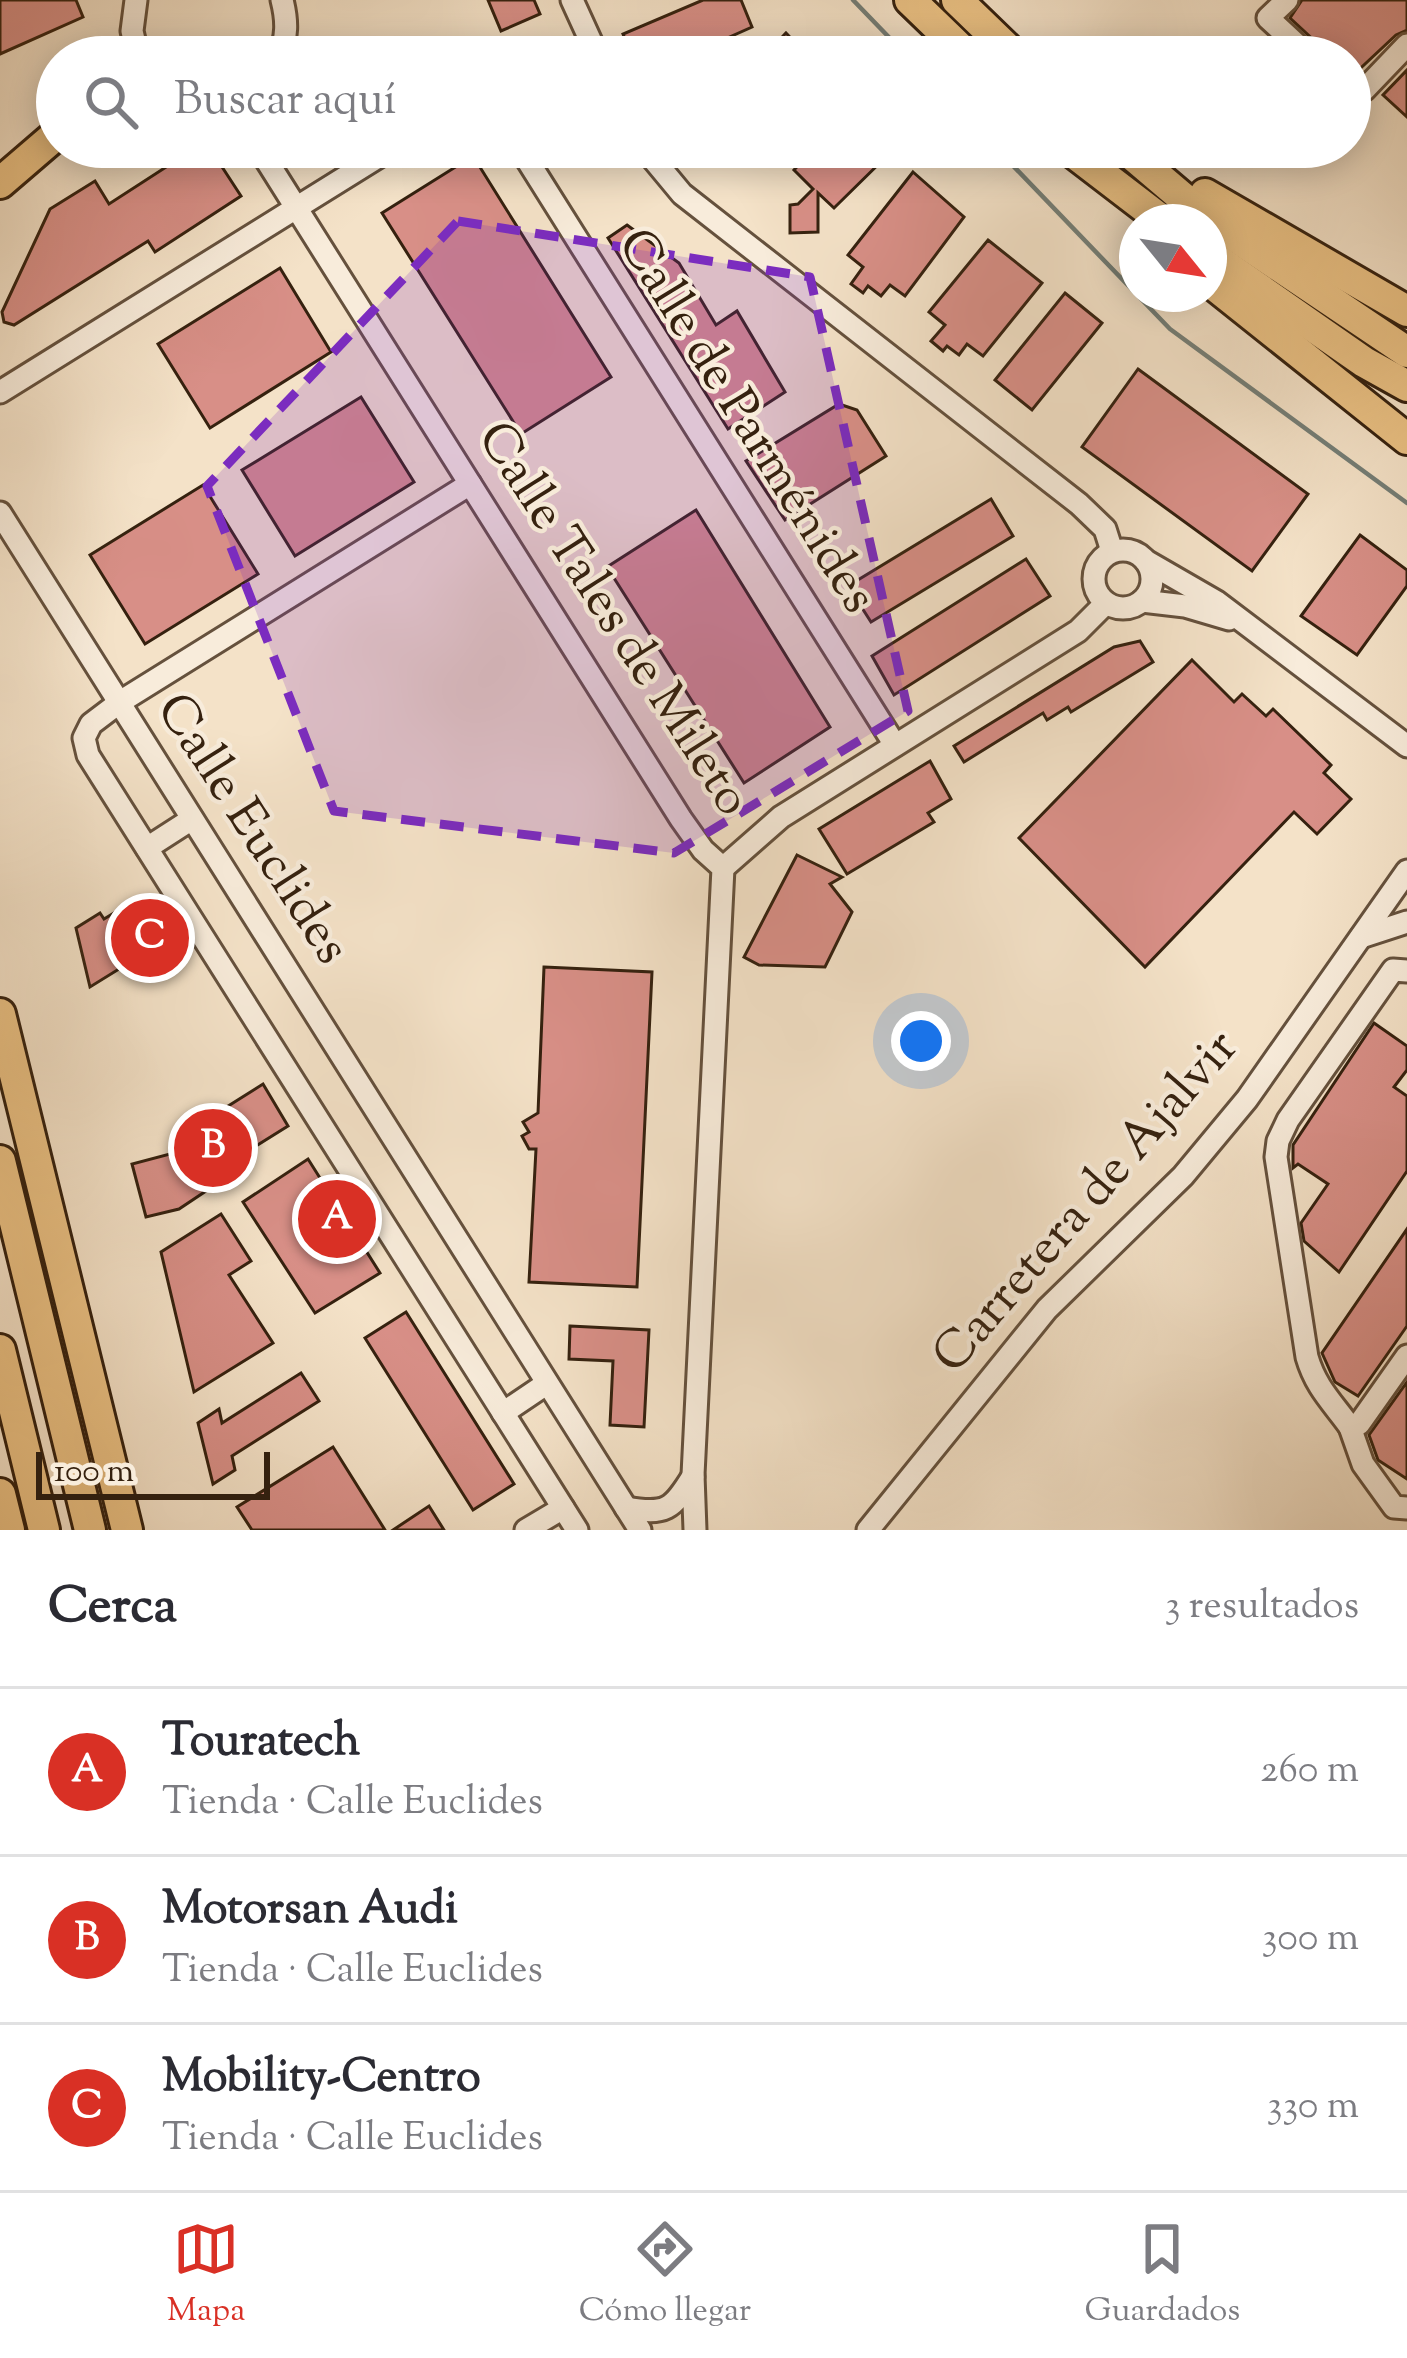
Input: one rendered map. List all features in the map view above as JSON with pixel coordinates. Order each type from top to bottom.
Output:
[{"type":"highway","points":[[910,0],[947,36]]},
{"type":"highway","points":[[957,0],[994,36]]},
{"type":"highway","points":[[0,183],[36,152]]},
{"type":"highway","points":[[1088,168],[1126,204]]},
{"type":"highway","points":[[1094,168],[1141,204]]},
{"type":"highway","points":[[1151,168],[1202,215],[1407,352]]},
{"type":"highway","points":[[1162,168],[1407,311]]},
{"type":"highway","points":[[1227,267],[1364,362],[1407,386]]},
{"type":"highway","points":[[1227,295],[1407,439]]},
{"type":"highway","points":[[0,1015],[127,1530]]},
{"type":"highway","points":[[0,1161],[90,1530]]},
{"type":"highway","points":[[0,1350],[44,1530]]},
{"type":"highway","points":[[0,1494],[9,1530]]},
{"type":"street","points":[[133,36],[136,0]]},
{"type":"street","points":[[282,0],[286,19],[282,36]]},
{"type":"street","points":[[572,0],[588,36]]},
{"type":"street","points":[[1287,0],[1268,18],[1287,36]]},
{"type":"street","points":[[1371,83],[1407,45]]},
{"type":"street","name":"Calle Tales de Mileto","points":[[271,168],[681,819],[723,868],[693,1475],[695,1530]]},
{"type":"street","points":[[0,392],[361,168]]},
{"type":"street","name":"Calle de Parménides","points":[[532,168],[895,745]]},
{"type":"street","points":[[660,168],[682,194],[1079,504],[1105,529],[1112,551]]},
{"type":"street","points":[[362,357],[382,344]]},
{"type":"street","points":[[0,513],[120,702],[470,484]]},
{"type":"street","points":[[1112,551],[1137,553],[1192,585],[1407,746]]},
{"type":"street","points":[[1112,551],[1095,569],[1097,594],[1106,603],[1131,608],[1142,601],[1152,574],[1146,561]]},
{"type":"street","points":[[1142,601],[1185,606],[1242,624]]},
{"type":"street","points":[[723,868],[781,817],[1078,631],[1106,603]]},
{"type":"street","name":"Calle Euclides","points":[[577,1530],[88,755],[84,738],[91,724],[120,702],[640,1530]]},
{"type":"street","points":[[148,848],[192,819]]},
{"type":"street","name":"Carretera de Ajalvir","points":[[868,1530],[1047,1309],[1183,1176],[1247,1099],[1360,937],[1399,899]]},
{"type":"street","points":[[1407,971],[1393,970],[1288,1120],[1276,1157],[1313,1378],[1350,1427],[1363,1464],[1394,1507],[1407,1508]]},
{"type":"street","points":[[1350,1427],[1359,1424],[1407,1356]]},
{"type":"street","points":[[503,1413],[546,1384]]},
{"type":"street","points":[[626,1508],[666,1510],[693,1475]]},
{"type":"street","points":[[526,1530],[563,1508]]},
{"type":"highlighted area","points":[[458,221],[810,277],[908,711],[674,853],[334,811],[207,486]]},
{"type":"building","points":[[0,0],[76,0],[83,17],[0,54]]},
{"type":"building","points":[[488,0],[534,0],[540,14],[501,31]]},
{"type":"building","points":[[703,0],[741,0],[752,27],[732,36],[623,34]]},
{"type":"building","points":[[1302,0],[1407,0],[1407,30],[1371,58],[1371,36],[1309,36],[1290,18]]},
{"type":"building","points":[[1407,70],[1407,117],[1383,95]]},
{"type":"building","points":[[165,168],[223,168],[241,196],[155,252],[148,241],[14,325],[4,322],[2,312],[50,209],[95,181],[109,204]]},
{"type":"building","points":[[454,168],[480,168],[611,377],[521,434],[382,213]]},
{"type":"building","points":[[875,168],[834,208],[818,193],[818,232],[790,233],[790,205],[798,204],[813,189],[794,170]]},
{"type":"building","points":[[913,172],[964,217],[905,296],[890,285],[881,296],[868,286],[863,293],[851,284],[863,267],[848,255]]},
{"type":"building","points":[[627,225],[679,263],[716,325],[737,311],[785,392],[728,429],[608,238]]},
{"type":"building","points":[[988,240],[1042,283],[983,356],[967,344],[959,355],[947,346],[943,351],[931,341],[945,325],[929,312]]},
{"type":"building","points":[[280,268],[331,352],[210,428],[158,344]]},
{"type":"building","points":[[1065,293],[1102,323],[1032,410],[995,380]]},
{"type":"building","points":[[1138,369],[1308,494],[1252,571],[1082,447]]},
{"type":"building","points":[[361,397],[414,482],[295,556],[242,470]]},
{"type":"building","points":[[839,404],[857,410],[886,456],[785,520],[746,461]]},
{"type":"building","points":[[203,485],[258,574],[145,644],[90,555]]},
{"type":"building","points":[[991,499],[1013,536],[871,622],[848,586]]},
{"type":"building","points":[[696,510],[830,727],[744,783],[607,567]]},
{"type":"building","points":[[1360,535],[1407,570],[1407,586],[1357,655],[1301,616]]},
{"type":"building","points":[[1026,559],[1050,596],[894,695],[872,656]]},
{"type":"building","points":[[1140,641],[1153,662],[1071,712],[1068,707],[1047,720],[1043,713],[964,762],[954,746],[1114,647]]},
{"type":"building","points":[[1192,660],[1234,702],[1242,694],[1266,716],[1273,709],[1331,765],[1324,773],[1351,799],[1317,834],[1294,812],[1145,967],[1019,838]]},
{"type":"building","points":[[930,761],[951,799],[928,813],[934,822],[847,874],[819,829]]},
{"type":"building","points":[[797,855],[842,877],[830,884],[852,912],[825,967],[759,965],[744,957]]},
{"type":"building","points":[[142,896],[169,938],[90,987],[76,928],[100,913],[104,919]]},
{"type":"building","points":[[544,967],[652,972],[637,1287],[529,1282],[536,1149],[529,1149],[522,1136],[529,1132],[523,1122],[538,1113]]},
{"type":"building","points":[[1374,1023],[1407,1046],[1407,1070],[1394,1087],[1407,1096],[1407,1171],[1339,1272],[1304,1241],[1301,1223],[1328,1184],[1298,1164],[1293,1168],[1293,1145]]},
{"type":"building","points":[[263,1084],[288,1126],[206,1177],[212,1187],[179,1209],[146,1217],[132,1164],[174,1153],[171,1142]]},
{"type":"building","points":[[308,1159],[380,1273],[315,1313],[243,1202]]},
{"type":"building","points":[[221,1214],[251,1261],[229,1275],[273,1343],[194,1392],[161,1252]]},
{"type":"building","points":[[1407,1229],[1407,1326],[1358,1396],[1335,1382],[1322,1353]]},
{"type":"building","points":[[406,1312],[514,1484],[473,1510],[365,1338]]},
{"type":"building","points":[[570,1326],[649,1330],[644,1427],[610,1425],[613,1361],[569,1359]]},
{"type":"building","points":[[301,1373],[319,1401],[232,1456],[235,1470],[213,1484],[198,1423],[219,1409],[222,1423]]},
{"type":"building","points":[[1407,1382],[1407,1479],[1378,1460],[1369,1435]]},
{"type":"building","points":[[333,1447],[385,1530],[252,1530],[237,1507]]},
{"type":"building","points":[[429,1506],[444,1530],[393,1530]]},
{"type":"waterway","points":[[853,0],[888,36]]},
{"type":"waterway","points":[[1015,168],[1170,329],[1407,503]]},
{"type":"place","name":"Mobility-Centro","points":[[150,938]]},
{"type":"place","name":"Motorsan Audi","points":[[213,1148]]},
{"type":"place","name":"Touratech","points":[[337,1219]]}]
